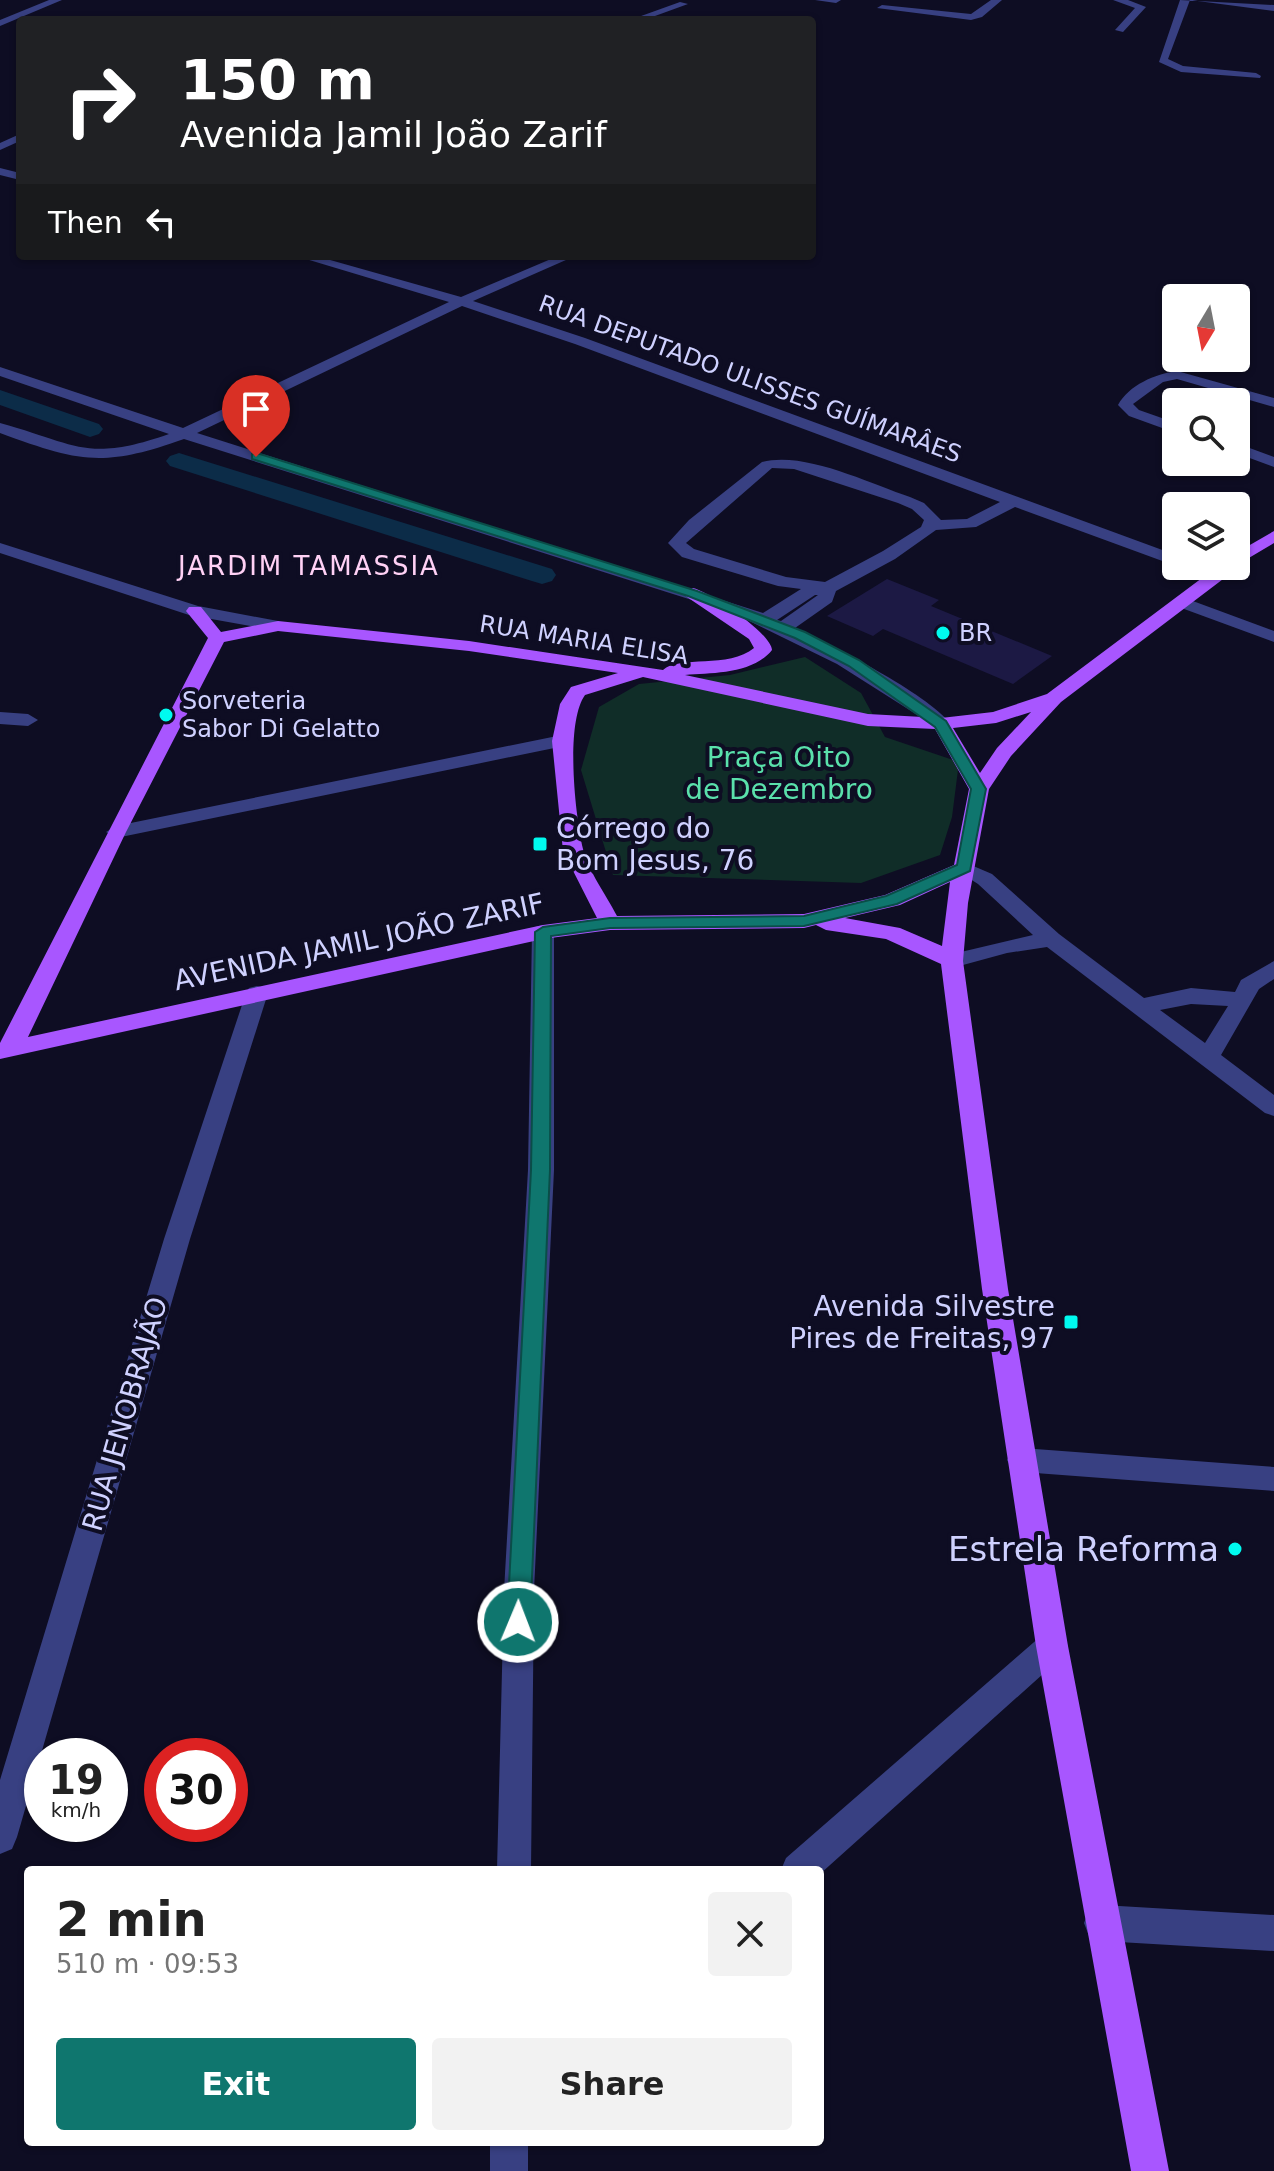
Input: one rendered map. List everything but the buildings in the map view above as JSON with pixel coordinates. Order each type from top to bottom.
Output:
[{"type":"main road","points":[[1250,551],[1274,536]]},
{"type":"main road","points":[[1150,2171],[1052,1646],[993,1274],[952,961],[964,868],[979,789],[1004,752],[1054,698],[1211,580]]},
{"type":"main road","points":[[610,923],[573,851],[562,741],[564,721],[578,691],[620,677],[742,662],[758,657],[763,644],[755,635],[693,593]]},
{"type":"main road","points":[[4,1053],[217,638],[195,611]]},
{"type":"main road","name":"RUA MARIA ELISA","points":[[217,638],[278,626],[566,658],[647,672],[868,720],[941,724],[996,717],[1054,698]]},
{"type":"main road","points":[[941,724],[979,789]]},
{"type":"main road","name":"AVENIDA JAMIL JOÃO ZARIF","points":[[4,1053],[257,993],[543,932],[610,923],[804,921],[892,900],[964,868]]},
{"type":"main road","points":[[804,921],[881,929],[909,936],[952,961]]},
{"type":"street","points":[[17,16],[57,0]]},
{"type":"street","points":[[820,0],[836,0]]},
{"type":"street","points":[[882,8],[971,17],[979,15],[997,0]]},
{"type":"street","points":[[1118,0],[1141,7],[1120,30]]},
{"type":"street","points":[[1185,0],[1163,60],[1170,65],[1256,76]]},
{"type":"street","points":[[1194,0],[1274,8]]},
{"type":"street","points":[[647,16],[683,4]]},
{"type":"street","name":"RUA DEPUTADO ULISSES GUÍMARÂES","points":[[316,260],[459,301],[580,341],[1162,556]]},
{"type":"street","points":[[0,428],[53,447],[97,455],[129,450],[182,433],[459,301],[559,260]]},
{"type":"street","points":[[0,371],[182,433],[693,593],[765,620],[854,663],[941,724]]},
{"type":"street","points":[[1162,423],[1134,413],[1125,405],[1127,401],[1159,378],[1177,375],[1226,388]]},
{"type":"street","points":[[1250,395],[1274,403]]},
{"type":"street","points":[[1250,453],[1274,462]]},
{"type":"street","points":[[828,588],[784,582],[688,553],[676,543],[747,480],[767,465],[775,463],[796,464],[904,500],[928,512],[932,525]]},
{"type":"street","points":[[765,620],[810,591],[828,588],[889,555],[932,525],[970,524],[1007,498]]},
{"type":"street","points":[[0,548],[195,611],[278,626]]},
{"type":"street","points":[[783,628],[826,598],[828,588]]},
{"type":"street","points":[[1182,602],[1274,637]]},
{"type":"street","points":[[0,718],[28,720]]},
{"type":"street","points":[[116,832],[562,741]]},
{"type":"street","points":[[964,868],[985,879],[1051,939],[1209,1055],[1274,1107]]},
{"type":"street","points":[[514,1866],[519,1591],[541,1170],[543,932]]},
{"type":"street","points":[[952,961],[1006,946],[1051,939]]},
{"type":"street","points":[[1209,1055],[1249,985],[1274,968]]},
{"type":"street","name":"RUA JENOBRAJÃO","points":[[0,1837],[177,1239],[257,993]]},
{"type":"street","points":[[1141,1006],[1191,996],[1243,1000]]},
{"type":"street","points":[[1022,1460],[1274,1479]]},
{"type":"street","points":[[803,1866],[1052,1646]]},
{"type":"street","points":[[1102,1923],[1274,1933]]},
{"type":"street","points":[[509,2146],[509,2171]]},
{"type":"green space","name":"Praça Oito de Dezembro","points":[[805,657],[861,693],[885,737],[959,762],[952,817],[940,855],[861,883],[613,875],[581,770],[599,707],[639,684],[730,675]]},
{"type":"waterway","points":[[0,397],[90,429]]},
{"type":"waterway","points":[[179,461],[542,575]]},
{"type":"place","name":"BR","points":[[943,633]]},
{"type":"place","name":"Sorveteria Sabor Di Gelatto","points":[[166,715]]},
{"type":"place","name":"Córrego do Bom Jesus, 76","points":[[540,844]]},
{"type":"place","name":"Avenida Silvestre Pires de Freitas, 97","points":[[1071,1322]]},
{"type":"place","name":"Estrela Reforma","points":[[1235,1549]]},
{"type":"district","name":"JARDIM TAMASSIA","points":[[309,566]]},
{"type":"route","points":[[256,457],[693,593],[800,635],[854,663],[941,724],[979,789],[964,868],[892,900],[804,921],[610,923],[543,932],[541,1170],[518,1622]]}]
